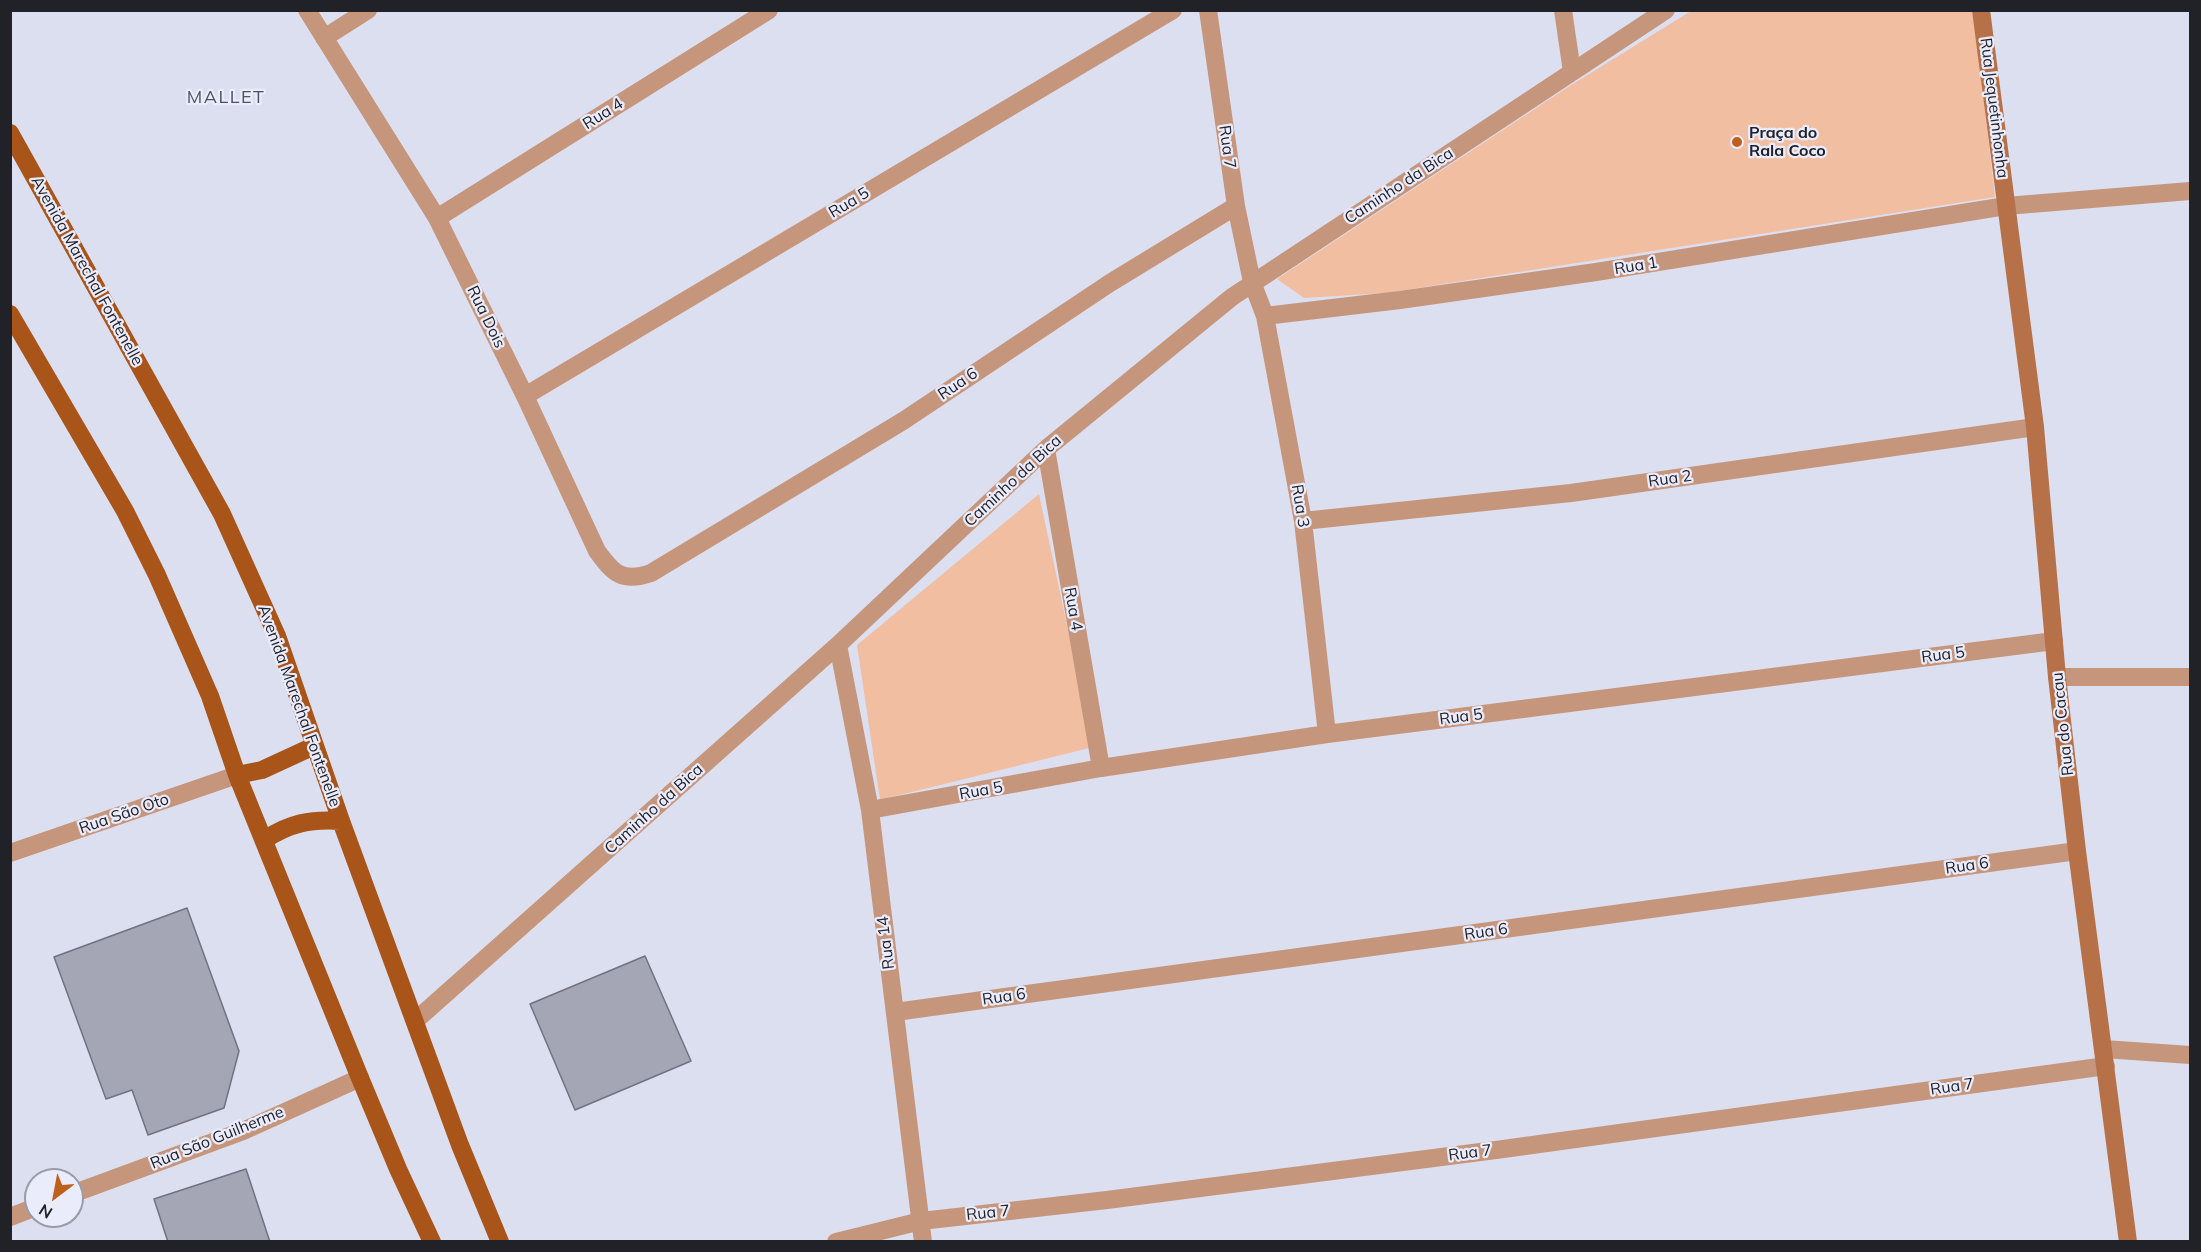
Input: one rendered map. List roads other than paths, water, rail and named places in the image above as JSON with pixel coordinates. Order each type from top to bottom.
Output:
[{"type":"main road","name":"Avenida Marechal Fontenelle","points":[[10,133],[222,514],[277,636],[314,746],[460,1145],[500,1242]]},
{"type":"main road","points":[[10,314],[125,511],[157,575],[210,696],[237,775],[360,1077],[398,1169],[432,1242]]},
{"type":"main road","points":[[237,775],[262,770],[314,746]]},
{"type":"main road","points":[[264,840],[289,826],[310,821],[341,821]]},
{"type":"street","name":"Rua Dois","points":[[307,10],[437,218],[525,396],[597,551],[619,576],[638,578],[677,557]]},
{"type":"street","points":[[324,38],[368,10]]},
{"type":"street","name":"Rua 4","points":[[437,218],[768,10]]},
{"type":"street","name":"Rua 5","points":[[525,396],[1173,10]]},
{"type":"street","name":"Rua 7","points":[[1208,10],[1236,206],[1252,282]]},
{"type":"street","points":[[1563,10],[1572,72]]},
{"type":"street","name":"Caminho da Bica","points":[[415,1021],[838,645],[1046,449],[1252,282],[1666,10]]},
{"type":"street","name":"Rua Jequetinhonha","points":[[1981,10],[2006,206]]},
{"type":"street","name":"Rua 1","points":[[1265,316],[1400,300],[1596,272],[2006,206],[2190,190]]},
{"type":"street","name":"Rua 6","points":[[677,557],[903,421],[1110,283],[1236,206]]},
{"type":"street","name":"Rua do Cacau","points":[[2006,206],[2035,427],[2057,677],[2077,851],[2128,1242]]},
{"type":"street","name":"Rua 3","points":[[1252,282],[1265,316],[1303,521],[1327,734]]},
{"type":"street","name":"Rua 2","points":[[1303,521],[1571,493],[2035,427]]},
{"type":"street","name":"Rua 4","points":[[1046,449],[1101,768]]},
{"type":"street","name":"Rua 5","points":[[870,810],[1101,768],[1327,734],[2055,641]]},
{"type":"street","name":"Rua 14","points":[[838,645],[870,810],[923,1242]]},
{"type":"street","points":[[2057,677],[2190,677]]},
{"type":"street","name":"Rua São Oto","points":[[10,853],[237,775]]},
{"type":"street","name":"Rua 6","points":[[895,1012],[2077,851]]},
{"type":"street","name":"Rua 7","points":[[836,1242],[921,1221],[1107,1200],[1472,1153],[2105,1058],[2190,1055]]},
{"type":"street","name":"Rua São Guilherme","points":[[84,1190],[243,1131],[360,1077]]},
{"type":"place","name":"Praça do Rala Coco","points":[[1737,142]]},
{"type":"district","name":"MALLET","points":[[226,98]]}]
